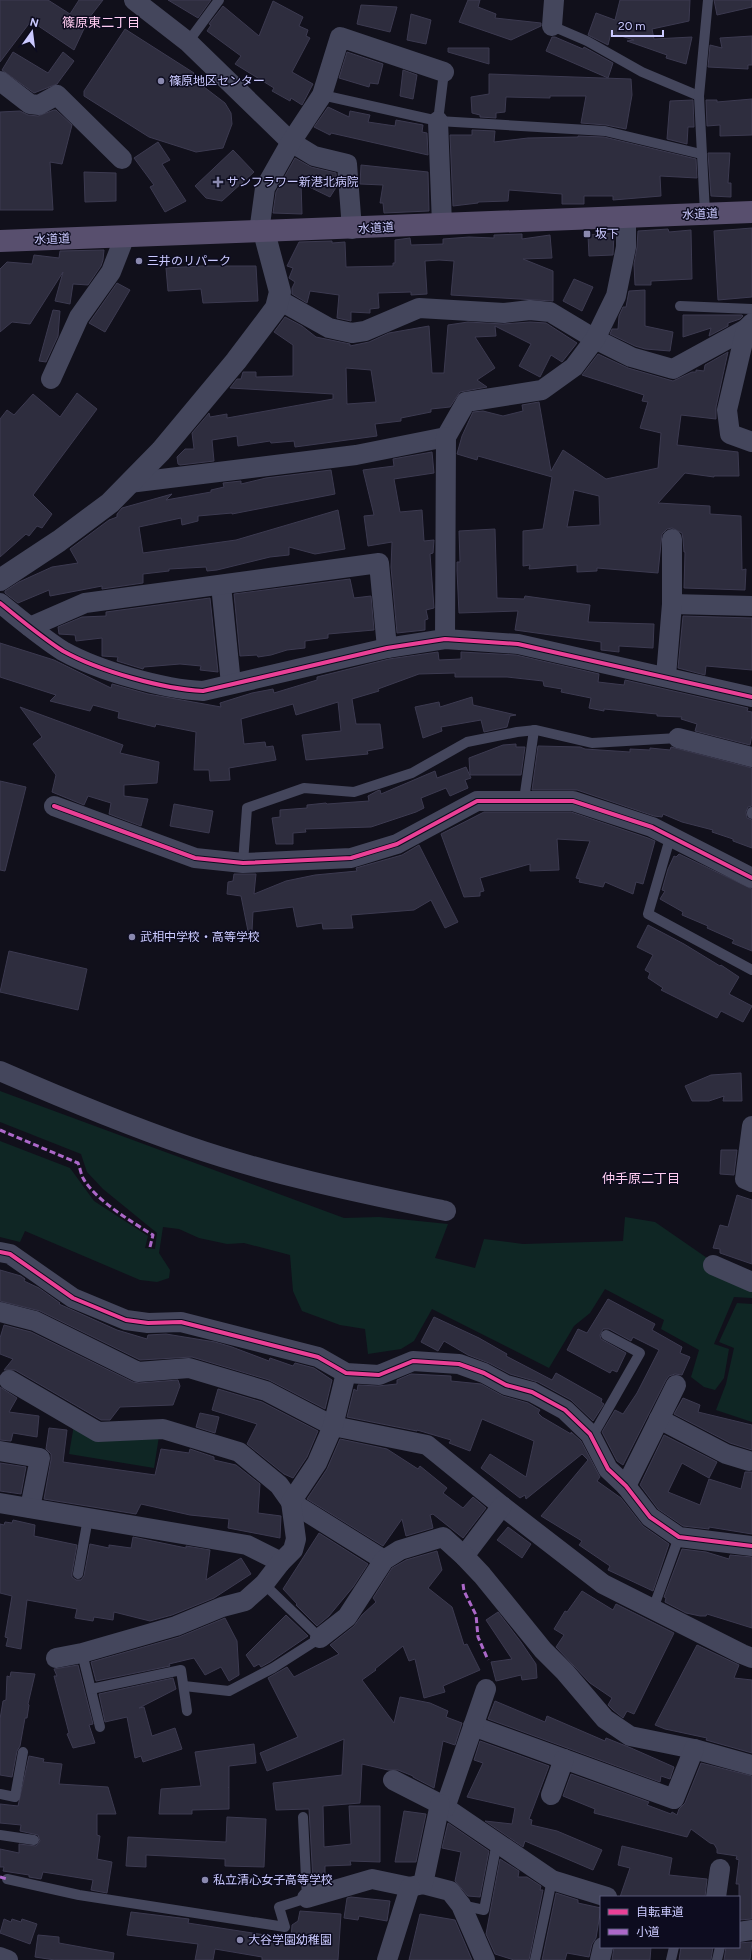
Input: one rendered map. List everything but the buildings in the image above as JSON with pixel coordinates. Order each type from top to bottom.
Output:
[{"type":"main road","name":"水道道","points":[[0,241],[352,229],[626,216],[752,212]]},
{"type":"street","points":[[134,0],[188,42],[291,142],[314,156],[347,164],[352,229]]},
{"type":"street","points":[[552,26],[554,0]]},
{"type":"street","points":[[0,580],[59,541],[110,503],[161,451],[236,361],[276,308],[280,292],[261,232],[265,188],[291,142],[322,95],[340,37],[444,72]]},
{"type":"street","points":[[0,81],[30,104],[39,105],[57,95],[122,158]]},
{"type":"street","points":[[438,121],[442,224]]},
{"type":"street","points":[[445,640],[446,437],[466,402],[542,390],[574,367],[595,339],[616,296],[626,248],[626,216]]},
{"type":"street","points":[[51,379],[79,317],[112,272],[126,236]]},
{"type":"street","points":[[279,300],[329,328],[352,333],[365,332],[418,308],[504,313],[530,310],[550,312],[595,339],[631,357],[673,369],[749,326]]},
{"type":"street","points":[[749,326],[727,410],[730,434],[752,442]]},
{"type":"street","points":[[129,483],[356,454],[446,437]]},
{"type":"street","points":[[666,676],[672,604],[672,539]]},
{"type":"street","points":[[30,627],[85,603],[379,562],[387,648]]},
{"type":"street","points":[[221,585],[231,684]]},
{"type":"street","points":[[0,603],[63,651],[110,670],[179,690],[203,691],[387,648],[445,640],[518,644],[666,676],[752,697]]},
{"type":"street","points":[[672,604],[752,606]]},
{"type":"street","points":[[678,738],[752,757]]},
{"type":"street","points":[[54,806],[195,858],[243,863],[351,858],[398,844],[477,800],[573,801],[652,827],[671,835],[752,878]]},
{"type":"street","points":[[0,1072],[62,1098],[189,1147],[315,1183],[446,1211]]},
{"type":"street","points":[[752,1126],[745,1179],[752,1182]]},
{"type":"street","points":[[0,1252],[10,1254],[73,1298],[126,1320],[148,1323],[181,1322],[318,1356],[346,1373],[379,1374],[412,1361],[459,1364],[484,1373],[506,1385],[532,1392],[565,1410],[592,1437],[608,1469],[626,1486],[650,1517],[679,1537],[752,1546]]},
{"type":"street","points":[[714,1265],[752,1282]]},
{"type":"street","points":[[0,1312],[35,1321],[138,1372],[189,1368],[266,1391],[333,1426],[428,1445],[502,1506],[603,1584],[752,1657]]},
{"type":"street","points":[[56,1658],[82,1653],[176,1626],[222,1607],[245,1601],[264,1584],[281,1562],[293,1550],[296,1539],[291,1502],[317,1463],[333,1426],[346,1373]]},
{"type":"street","points":[[9,1380],[98,1432],[163,1429],[239,1452],[279,1485],[291,1502],[384,1560]]},
{"type":"street","points":[[626,1486],[676,1384]]},
{"type":"street","points":[[659,1419],[726,1454],[749,1461]]},
{"type":"street","points":[[0,1451],[40,1458],[30,1508]]},
{"type":"street","points":[[0,1503],[247,1545],[281,1562]]},
{"type":"street","points":[[464,1556],[502,1506]]},
{"type":"street","points":[[320,1638],[347,1617],[384,1560],[400,1550],[443,1537],[464,1556],[543,1650],[565,1672],[605,1719],[630,1736],[694,1749],[752,1765]]},
{"type":"street","points":[[387,1960],[416,1886],[443,1806],[486,1689]]},
{"type":"street","points":[[473,1726],[674,1800],[694,1749]]},
{"type":"street","points":[[551,1795],[564,1759]]},
{"type":"street","points":[[393,1780],[443,1806],[552,1880],[604,1896]]},
{"type":"street","points":[[716,1896],[720,1869]]},
{"type":"street","points":[[307,1898],[372,1879],[450,1891],[461,1905],[485,1960]]},
{"type":"street","points":[[740,1932],[752,1930]]},
{"type":"street","points":[[600,1960],[603,1948]]},
{"type":"street","points":[[0,1957],[8,1960]]},
{"type":"lane","points":[[188,42],[219,0]]},
{"type":"lane","points":[[705,213],[699,96],[708,0]]},
{"type":"lane","points":[[552,26],[587,41],[642,72],[699,96]]},
{"type":"lane","points":[[438,121],[444,72]]},
{"type":"lane","points":[[322,95],[438,121],[605,131],[701,154]]},
{"type":"lane","points":[[680,306],[752,309]]},
{"type":"lane","points":[[524,800],[534,730]]},
{"type":"lane","points":[[243,863],[247,808],[304,788],[354,792],[412,773],[467,742],[534,730],[592,743],[678,738]]},
{"type":"lane","points":[[671,835],[648,914],[752,970]]},
{"type":"lane","points":[[592,1437],[640,1353],[606,1335]]},
{"type":"lane","points":[[78,1574],[88,1518]]},
{"type":"lane","points":[[653,1609],[679,1537]]},
{"type":"lane","points":[[184,1686],[229,1691],[273,1668],[320,1638],[264,1584]]},
{"type":"lane","points":[[82,1653],[100,1727]]},
{"type":"lane","points":[[91,1689],[181,1670],[187,1712]]},
{"type":"lane","points":[[0,1794],[15,1797],[23,1752]]},
{"type":"lane","points":[[7,1879],[79,1895],[285,1927],[279,1907],[307,1898],[303,1817]]},
{"type":"lane","points":[[0,1835],[34,1840]]},
{"type":"lane","points":[[461,1905],[484,1910],[498,1842]]},
{"type":"lane","points":[[535,1960],[552,1880]]},
{"type":"lane","points":[[671,1960],[674,1948]]},
{"type":"lane","points":[[717,1960],[720,1948]]},
{"type":"green space","points":[[0,1091],[344,1218],[379,1217],[448,1224],[435,1258],[475,1268],[484,1239],[523,1244],[623,1241],[625,1217],[655,1222],[752,1289],[752,1298],[734,1297],[714,1344],[729,1349],[724,1378],[715,1390],[704,1387],[691,1377],[699,1350],[661,1329],[664,1320],[605,1289],[590,1313],[574,1326],[549,1368],[432,1309],[414,1341],[401,1349],[368,1354],[365,1329],[340,1325],[302,1311],[293,1291],[290,1255],[244,1243],[227,1244],[199,1238],[179,1229],[163,1227],[159,1253],[170,1270],[169,1278],[157,1282],[140,1280],[25,1231],[20,1242],[0,1237],[0,1141],[70,1168],[94,1201],[148,1236],[145,1248],[155,1249],[157,1233],[103,1189],[87,1172],[81,1154],[0,1122]]},
{"type":"green space","points":[[737,1303],[752,1304],[752,1422],[716,1410],[726,1384],[734,1348],[719,1342]]},
{"type":"green space","points":[[74,1425],[159,1436],[154,1468],[69,1454]]},
{"type":"marked path","points":[[0,1130],[78,1163],[83,1178],[96,1194],[115,1210],[153,1235],[150,1247]]},
{"type":"marked path","points":[[463,1584],[464,1591],[476,1615],[478,1637],[488,1660]]},
{"type":"marked path","points":[[0,1877],[7,1879]]},
{"type":"cycle path","points":[[0,603],[47,640],[63,651],[78,658],[132,678],[187,690],[203,691],[387,648],[445,639],[518,644],[752,697]]},
{"type":"cycle path","points":[[54,806],[195,858],[243,863],[351,858],[397,844],[477,801],[573,801],[652,827],[752,878]]},
{"type":"cycle path","points":[[0,1252],[10,1254],[73,1298],[126,1320],[148,1323],[181,1322],[318,1357],[346,1373],[379,1375],[413,1361],[459,1364],[484,1373],[506,1385],[532,1392],[565,1410],[590,1434],[608,1469],[626,1486],[650,1517],[679,1537],[752,1546]]},
{"type":"place","name":"篠原地区センター","points":[[161,81]]},
{"type":"place","name":"サンフラワー新港北病院","points":[[218,182]]},
{"type":"place","name":"坂下","points":[[587,234]]},
{"type":"place","name":"三井のリパーク","points":[[139,261]]},
{"type":"place","name":"武相中学校・高等学校","points":[[132,937]]},
{"type":"place","name":"私立清心女子高等学校","points":[[205,1880]]},
{"type":"place","name":"大谷学園幼稚園","points":[[240,1940]]},
{"type":"district","name":"篠原東二丁目","points":[[101,22]]},
{"type":"district","name":"仲手原二丁目","points":[[641,1178]]}]
